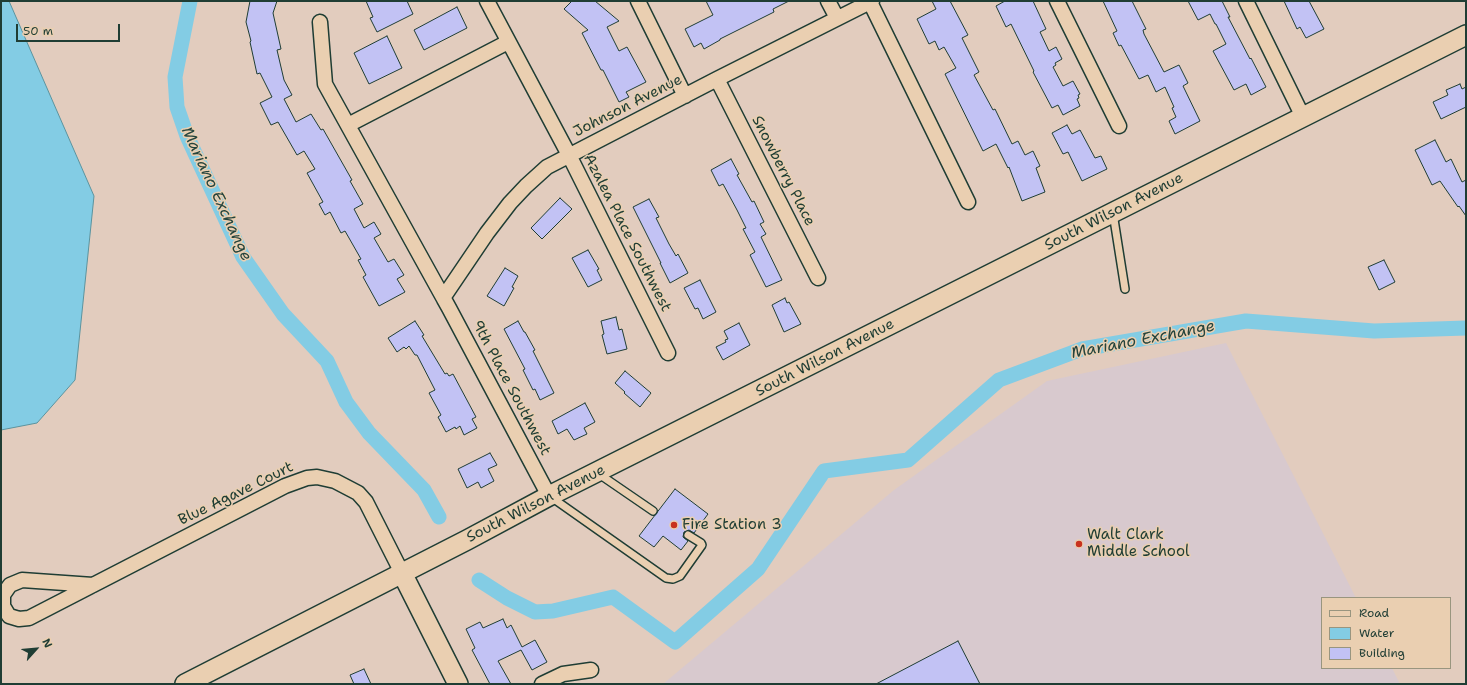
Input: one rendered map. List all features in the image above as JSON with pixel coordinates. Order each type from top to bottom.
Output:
[{"type":"main road","name":"South Wilson Avenue","points":[[185,684],[550,496],[1466,35]]},
{"type":"main road","points":[[402,573],[458,684]]},
{"type":"street","name":"Azalea Place Southwest","points":[[486,1],[568,155],[668,353]]},
{"type":"street","points":[[638,1],[685,96]]},
{"type":"street","points":[[828,1],[837,18]]},
{"type":"street","points":[[871,1],[968,202]]},
{"type":"street","name":"Johnson Avenue","points":[[445,297],[487,233],[510,203],[547,167],[871,1]]},
{"type":"street","points":[[1057,1],[1119,126]]},
{"type":"street","points":[[1246,1],[1303,117]]},
{"type":"street","name":"9th Place Southwest","points":[[320,22],[325,84],[445,297],[550,496]]},
{"type":"street","points":[[348,125],[508,42]]},
{"type":"street","name":"Snowberry Place","points":[[717,79],[818,278]]},
{"type":"street","name":"Blue Agave Court","points":[[93,585],[22,580],[10,585],[4,595],[4,606],[9,616],[19,619],[29,618],[93,585],[285,486],[307,478],[317,477],[335,481],[358,493],[366,502],[402,573]]},
{"type":"street","points":[[542,684],[563,674],[591,670]]},
{"type":"lane","points":[[1113,213],[1125,289]]},
{"type":"lane","points":[[597,473],[653,511]]},
{"type":"lane","points":[[550,496],[666,578],[673,579],[680,576],[702,545],[688,535]]},
{"type":"shaded area","name":"Walt Clark Middle School","points":[[1226,343],[1355,597],[1321,597],[1321,669],[1392,669],[1400,684],[663,684],[894,490],[1047,381]]},
{"type":"water","points":[[1,1],[9,1],[94,196],[75,380],[37,423],[1,430]]},
{"type":"building","points":[[250,1],[277,1],[273,13],[281,49],[277,50],[284,80],[292,95],[284,99],[296,122],[311,114],[321,130],[323,129],[352,180],[350,181],[363,204],[354,209],[364,228],[374,222],[381,234],[374,238],[388,262],[394,259],[404,275],[397,279],[405,292],[379,306],[363,277],[366,275],[358,260],[361,259],[345,231],[341,233],[330,212],[325,215],[319,204],[323,202],[307,173],[315,169],[304,151],[297,155],[278,122],[271,125],[260,103],[272,97],[260,73],[257,74],[246,22]]},
{"type":"building","points":[[366,1],[407,1],[413,14],[377,32],[370,18],[373,17]]},
{"type":"building","points":[[572,1],[595,1],[619,21],[607,27],[619,51],[627,47],[646,82],[626,92],[629,97],[619,102],[582,33],[588,30],[564,9]]},
{"type":"building","points":[[706,1],[789,1],[773,9],[774,12],[720,39],[704,49],[701,43],[694,47],[685,29],[713,15]]},
{"type":"building","points":[[932,1],[950,1],[968,35],[962,38],[979,72],[974,75],[993,110],[995,109],[1012,144],[1018,141],[1025,155],[1033,151],[1040,166],[1036,168],[1045,192],[1022,201],[1009,167],[1008,168],[996,144],[983,151],[945,74],[956,68],[944,47],[939,50],[935,41],[929,44],[917,19],[936,9]]},
{"type":"building","points":[[1005,1],[1033,1],[1046,29],[1040,32],[1049,51],[1056,47],[1062,59],[1055,63],[1056,65],[1053,67],[1063,86],[1073,81],[1080,94],[1078,95],[1079,98],[1077,99],[1080,106],[1063,115],[1058,105],[1052,108],[1033,72],[1034,71],[1011,24],[1006,27],[996,6]]},
{"type":"building","points":[[1103,1],[1132,1],[1146,29],[1143,30],[1144,34],[1164,72],[1179,65],[1188,83],[1183,86],[1200,121],[1175,134],[1169,121],[1176,117],[1172,108],[1174,107],[1165,87],[1156,92],[1148,75],[1139,79],[1113,33],[1117,31]]},
{"type":"building","points":[[1188,1],[1222,1],[1230,17],[1228,17],[1266,87],[1251,95],[1246,84],[1234,90],[1213,51],[1226,44],[1216,24],[1210,14],[1198,20]]},
{"type":"building","points":[[1284,1],[1309,1],[1324,29],[1306,38],[1300,27],[1297,29]]},
{"type":"building","points":[[457,7],[467,28],[424,50],[414,30]]},
{"type":"building","points":[[387,36],[402,68],[369,84],[354,53]]},
{"type":"building","points":[[1460,84],[1462,89],[1466,87],[1466,107],[1441,119],[1433,102],[1448,95],[1446,90]]},
{"type":"building","points":[[1067,125],[1072,134],[1080,130],[1095,158],[1101,156],[1107,169],[1082,181],[1068,152],[1063,154],[1052,133]]},
{"type":"building","points":[[1435,140],[1446,162],[1451,159],[1462,182],[1466,180],[1466,216],[1440,181],[1432,185],[1415,150]]},
{"type":"building","points":[[731,159],[739,174],[737,175],[752,202],[754,201],[764,222],[760,224],[766,234],[761,237],[782,280],[766,287],[750,255],[755,252],[743,229],[746,228],[723,184],[719,186],[711,170]]},
{"type":"building","points":[[560,198],[572,209],[542,239],[531,228]]},
{"type":"building","points":[[649,199],[659,217],[656,218],[669,244],[676,256],[678,254],[688,273],[670,283],[633,207]]},
{"type":"building","points":[[588,250],[599,269],[597,270],[602,280],[588,287],[572,258]]},
{"type":"building","points":[[1384,260],[1395,282],[1379,290],[1368,267]]},
{"type":"building","points":[[505,268],[518,276],[512,287],[514,288],[504,306],[487,296]]},
{"type":"building","points":[[700,280],[716,312],[703,319],[698,308],[695,309],[684,288]]},
{"type":"building","points":[[785,298],[787,303],[789,302],[801,324],[784,332],[772,305]]},
{"type":"building","points":[[616,317],[619,330],[622,329],[627,349],[607,354],[602,335],[604,334],[601,321]]},
{"type":"building","points":[[415,321],[424,335],[422,336],[445,374],[447,373],[449,376],[453,374],[476,417],[472,419],[477,428],[464,435],[460,426],[446,432],[438,417],[441,415],[429,393],[435,390],[417,355],[415,355],[409,346],[406,349],[404,347],[397,352],[388,338]]},
{"type":"building","points":[[518,321],[535,350],[533,351],[554,393],[540,400],[535,389],[533,390],[523,370],[525,369],[504,329]]},
{"type":"building","points":[[739,323],[750,345],[723,360],[716,347],[726,342],[725,340],[728,339],[724,331]]},
{"type":"building","points":[[625,371],[651,393],[640,407],[615,383]]},
{"type":"building","points":[[585,403],[595,422],[584,428],[587,434],[574,440],[567,429],[558,434],[552,421]]},
{"type":"building","points":[[490,453],[497,465],[488,469],[494,481],[481,488],[478,482],[467,488],[458,469]]},
{"type":"building","name":"Fire Station 3","points":[[675,489],[708,514],[694,533],[689,530],[684,532],[683,537],[688,541],[681,550],[663,536],[654,547],[639,536]]},
{"type":"building","points":[[503,619],[507,628],[511,625],[522,647],[535,640],[547,662],[532,670],[521,650],[498,661],[511,684],[490,684],[472,650],[475,648],[466,629],[480,622],[483,628]]},
{"type":"building","points":[[958,641],[980,684],[876,684]]},
{"type":"building","points":[[364,669],[371,684],[354,684],[350,675]]},
{"type":"waterway","name":"Mariano Exchange","points":[[190,1],[175,77],[177,107],[187,136],[243,257],[283,314],[327,361],[346,402],[369,433],[424,490],[439,517]]},
{"type":"waterway","name":"Mariano Exchange","points":[[479,580],[507,598],[535,612],[553,611],[613,597],[675,642],[758,569],[824,471],[908,460],[999,380],[1082,349],[1246,321],[1374,331],[1466,328]]},
{"type":"place","name":"Fire Station 3","points":[[674,525]]},
{"type":"place","name":"Walt Clark Middle School","points":[[1079,544]]}]
